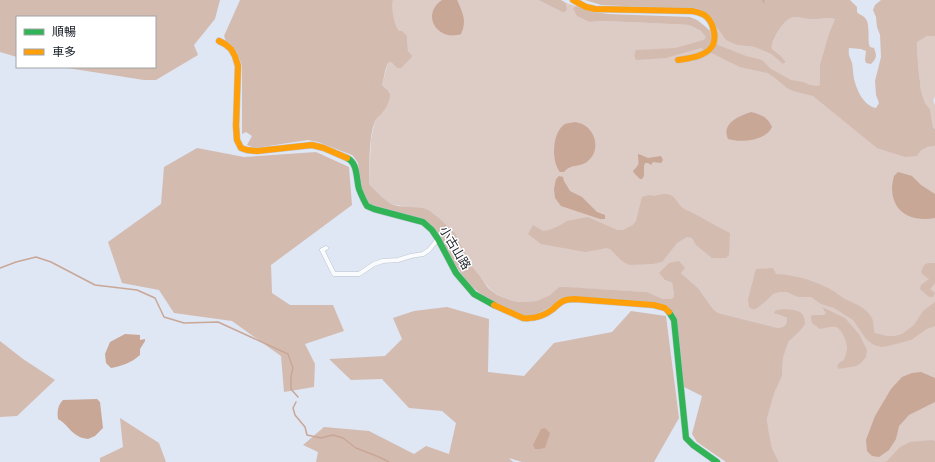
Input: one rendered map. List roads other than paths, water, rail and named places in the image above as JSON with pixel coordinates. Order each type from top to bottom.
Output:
[{"type":"street","points":[[573,0],[586,7],[595,9],[692,11],[707,17],[711,23],[714,33],[715,40],[712,47],[704,53],[678,60]]},
{"type":"street","name":"小古山路","points":[[219,41],[230,49],[235,56],[238,66],[236,126],[237,140],[241,148],[257,151],[312,145],[324,148],[348,158],[356,167],[359,188],[367,206],[423,222],[432,230],[438,239],[456,273],[474,294],[487,302],[523,318],[533,318],[547,313],[558,303],[569,299],[586,298],[609,302],[655,305],[665,308],[674,320],[686,438],[717,462]]},
{"type":"street","points":[[326,248],[322,250],[334,274],[359,274],[374,264],[383,261],[398,260],[423,254],[429,250],[438,239]]},
{"type":"waterway","points":[[0,268],[36,257],[51,262],[95,285],[137,290],[155,298],[164,317],[184,323],[218,322],[288,354],[293,368],[291,376],[291,389],[298,397]]},
{"type":"waterway","points":[[296,402],[293,408],[295,415],[305,427],[307,435],[321,438],[333,435],[343,438],[356,448],[389,462]]}]
